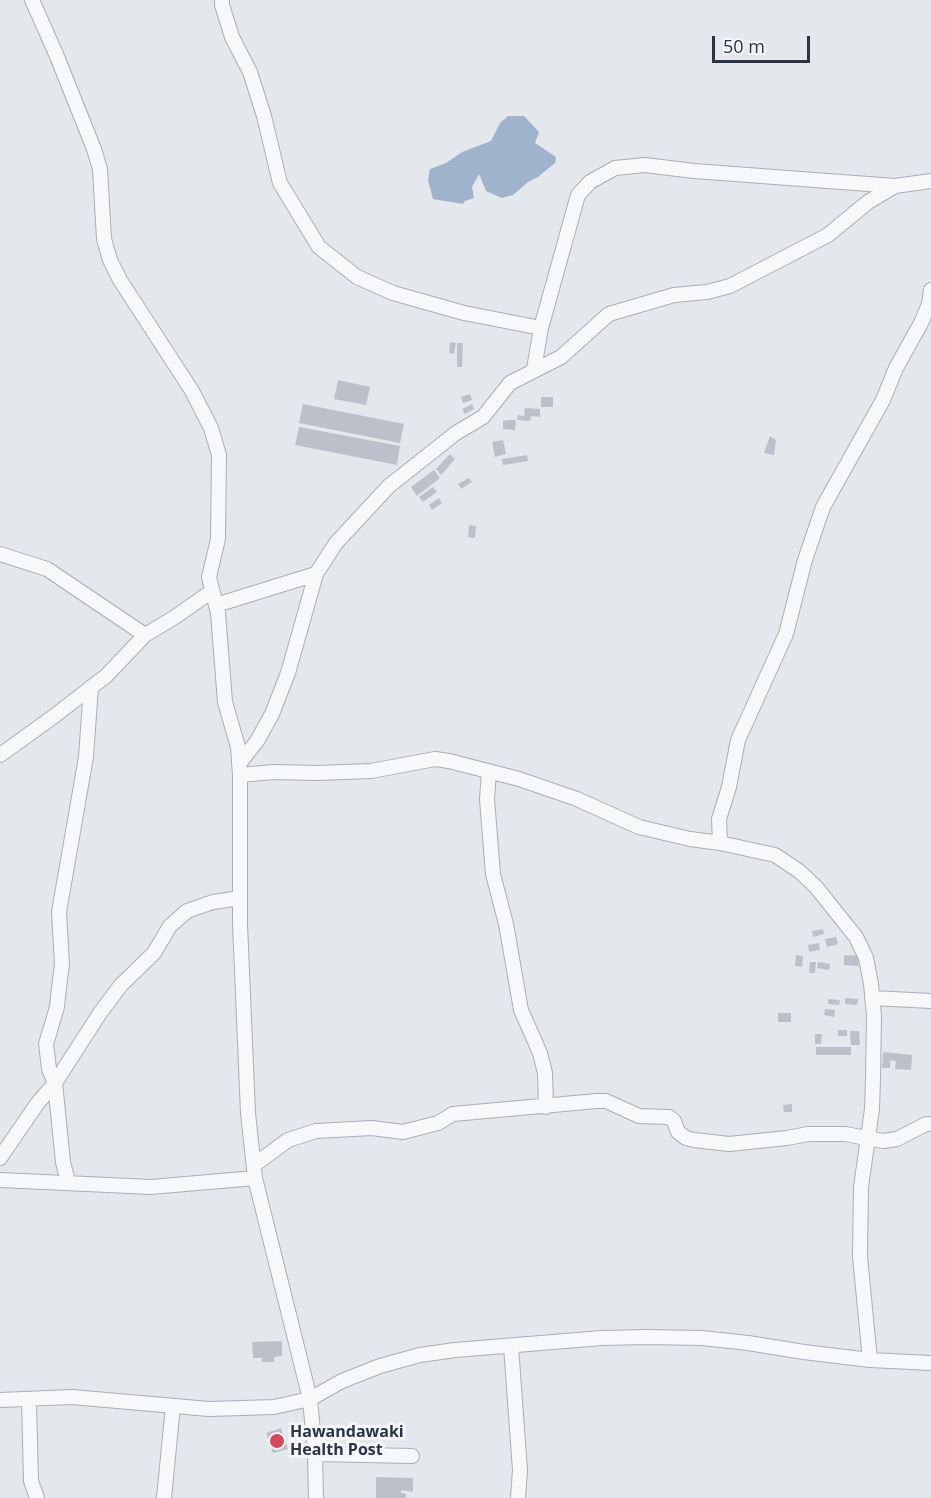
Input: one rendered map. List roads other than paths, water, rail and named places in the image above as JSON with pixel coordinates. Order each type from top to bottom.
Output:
[{"type":"street","points":[[32,0],[94,149],[100,169],[105,239],[110,260],[192,391],[211,428],[219,455],[218,539],[209,577],[218,613],[225,702],[238,747],[240,770],[240,898],[248,1113],[255,1171],[310,1399],[316,1498]]},
{"type":"street","points":[[222,0],[232,37],[250,72],[264,116],[280,183],[319,247],[357,277],[393,293],[464,313],[541,328]]},
{"type":"street","points":[[534,369],[541,328],[578,195],[590,182],[615,168],[645,165],[694,171],[895,186],[931,181]]},
{"type":"street","points":[[240,770],[272,714],[288,673],[316,574],[336,543],[389,486],[456,433],[483,417],[510,383],[561,357],[609,314],[674,295],[707,292],[730,286],[828,235],[868,202],[895,186]]},
{"type":"street","points":[[720,843],[719,819],[729,788],[738,740],[786,634],[823,507],[883,400],[896,368],[921,323],[929,304],[931,290]]},
{"type":"street","points":[[0,554],[47,569],[145,635]]},
{"type":"street","points":[[0,755],[106,676],[145,635],[214,598],[316,574]]},
{"type":"street","points":[[68,1182],[63,1162],[55,1083],[49,1068],[46,1044],[57,1007],[62,964],[59,912],[86,757],[91,687]]},
{"type":"street","points":[[240,770],[317,773],[370,771],[435,759],[449,761],[519,779],[577,799],[639,827],[775,855],[794,867],[816,887],[856,937],[866,958],[872,998],[873,1079],[861,1187],[861,1257],[870,1360]]},
{"type":"street","points":[[489,772],[488,799],[493,874],[510,943],[521,1010],[540,1053],[545,1073],[546,1107]]},
{"type":"street","points":[[0,1158],[37,1104],[55,1083],[100,1012],[153,953],[170,926],[187,911],[213,902],[240,898]]},
{"type":"street","points":[[872,998],[931,1001]]},
{"type":"street","points":[[0,1180],[151,1187],[255,1171],[288,1140],[316,1131],[372,1128],[404,1132],[438,1123],[453,1114],[606,1101],[632,1114],[669,1118],[674,1121],[678,1132],[686,1138],[712,1143],[729,1144],[808,1134],[845,1134],[883,1141],[897,1139],[926,1124],[931,1124]]},
{"type":"street","points":[[0,1400],[72,1397],[173,1406],[274,1407],[310,1399],[342,1381],[380,1366],[420,1355],[602,1338],[674,1337],[748,1343],[870,1360],[931,1363]]},
{"type":"street","points":[[511,1346],[520,1470],[519,1498]]},
{"type":"street","points":[[29,1400],[31,1481],[37,1498]]},
{"type":"street","points":[[164,1498],[173,1406]]},
{"type":"street","points":[[315,1454],[412,1456]]},
{"type":"water","points":[[508,116],[524,116],[539,132],[535,143],[556,157],[555,163],[513,195],[502,198],[486,191],[479,174],[472,187],[474,198],[463,204],[433,199],[428,180],[430,169],[446,163],[462,152],[491,141],[500,123]]},
{"type":"place","name":"Hawandawaki Health Post","points":[[277,1441]]}]
